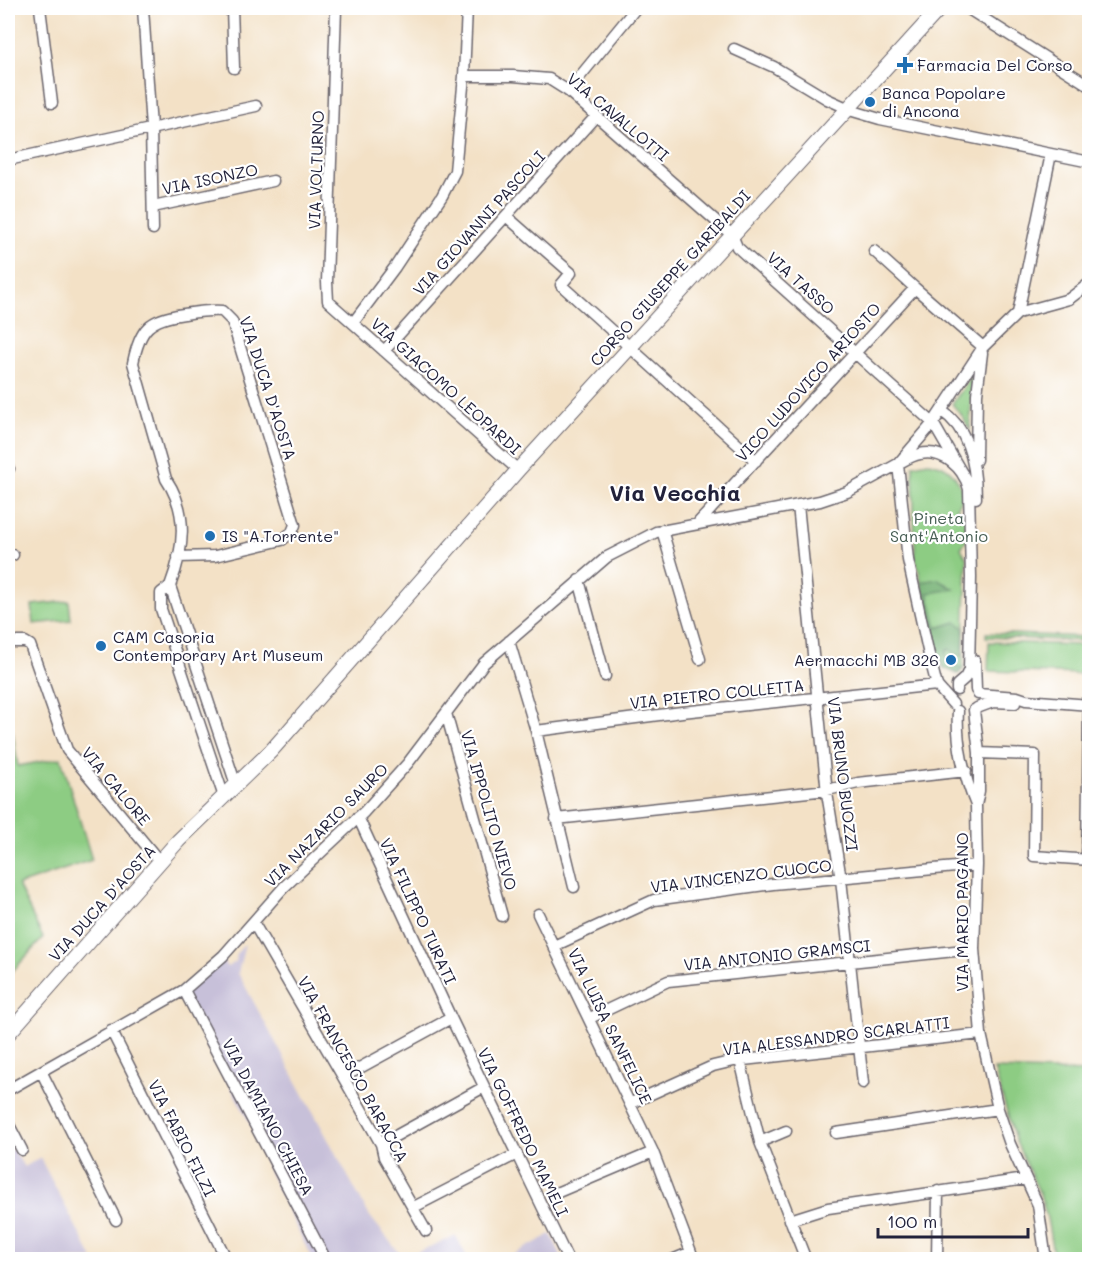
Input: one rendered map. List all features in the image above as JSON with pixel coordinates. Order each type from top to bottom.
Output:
[{"type":"street","points":[[40,8],[52,103]]},
{"type":"street","name":"VIA ISONZO","points":[[142,8],[151,128],[153,229]]},
{"type":"street","points":[[232,8],[234,68]]},
{"type":"street","name":"VIA VOLTURNO","points":[[336,8],[328,301],[353,323]]},
{"type":"street","points":[[353,323],[395,267],[442,196],[455,171],[464,76],[467,8]]},
{"type":"street","points":[[568,91],[636,8]]},
{"type":"street","name":"CORSO GIUSEPPE GARIBALDI","points":[[518,470],[846,108],[940,8]]},
{"type":"street","points":[[967,8],[1089,86]]},
{"type":"street","points":[[734,49],[774,67],[827,99],[880,119],[1089,162]]},
{"type":"street","name":"VIA CAVALLOTTI","points":[[464,76],[549,79],[568,91],[732,235]]},
{"type":"street","points":[[8,160],[256,106]]},
{"type":"street","name":"VIA GIOVANNI PASCOLI","points":[[384,351],[596,116]]},
{"type":"street","points":[[1018,314],[1051,154]]},
{"type":"street","name":"VIA ISONZO","points":[[153,207],[273,180]]},
{"type":"street","points":[[506,216],[571,273],[561,285],[756,461]]},
{"type":"street","name":"VIA TASSO","points":[[732,235],[737,247],[933,423],[972,484]]},
{"type":"street","points":[[874,251],[983,347]]},
{"type":"street","points":[[1026,700],[1018,704],[993,702],[967,713],[956,708],[936,684],[908,560],[898,464],[942,411],[983,347],[1018,314],[1069,298],[1089,283]]},
{"type":"street","name":"VICO LUDOVICO ARIOSTO","points":[[699,522],[915,288]]},
{"type":"street","name":"VIA DUCA D'AOSTA","points":[[178,557],[215,556],[282,540],[292,532],[295,525],[232,321],[222,311],[212,310],[156,320],[145,330],[136,345],[133,363],[166,479],[174,490],[180,508],[183,528],[170,586],[161,593],[161,609],[224,797]]},
{"type":"street","name":"VIA GIACOMO LEOPARDI","points":[[353,323],[518,470]]},
{"type":"street","points":[[972,484],[977,394],[983,347]]},
{"type":"street","points":[[942,411],[954,420],[962,432],[974,463],[972,484]]},
{"type":"street","points":[[898,464],[916,455],[936,454],[954,464],[972,484]]},
{"type":"street","name":"VIA NAZARIO SAURO","points":[[8,1090],[184,990],[223,956],[284,887],[358,817],[408,763],[484,663],[607,557],[662,530],[820,501],[847,492],[898,464]]},
{"type":"street","name":"VIA DUCA D'AOSTA","points":[[8,1034],[160,862],[271,751],[518,470]]},
{"type":"street","name":"VIA MARIO PAGANO","points":[[972,484],[969,489],[971,577],[969,670],[965,678],[957,685],[953,698],[957,730],[976,805]]},
{"type":"street","name":"VIA MARIO PAGANO","points":[[972,484],[977,692],[980,701],[976,709],[979,791],[976,805],[977,865],[974,949],[981,1034],[998,1109],[1010,1144],[1038,1205],[1047,1260]]},
{"type":"street","name":"VIA BRUNO BUOZZI","points":[[798,505],[827,790],[841,879],[863,1083]]},
{"type":"street","points":[[662,530],[700,659]]},
{"type":"street","points":[[579,580],[605,676]]},
{"type":"street","points":[[170,586],[236,785]]},
{"type":"street","points":[[509,641],[536,731],[574,888]]},
{"type":"street","name":"VIA CALORE","points":[[8,642],[25,642],[30,645],[67,750],[160,862]]},
{"type":"street","name":"VIA PIETRO COLLETTA","points":[[536,731],[682,712],[818,699],[936,684]]},
{"type":"street","points":[[957,690],[969,686],[977,692],[1026,700],[1089,705],[1088,860],[1034,856],[1035,755],[979,753]]},
{"type":"street","name":"VIA IPPOLITO NIEVO","points":[[446,713],[502,916]]},
{"type":"street","points":[[556,819],[827,790],[858,783],[966,771]]},
{"type":"street","name":"VIA FILIPPO TURATI","points":[[358,817],[451,1018]]},
{"type":"street","name":"VIA VINCENZO CUOCO","points":[[554,946],[654,900],[773,885],[977,865]]},
{"type":"street","name":"VIA LUISA SANFELICE","points":[[538,914],[653,1152],[691,1252],[672,1260]]},
{"type":"street","name":"VIA FRANCESCO BARACCA","points":[[253,922],[381,1144],[384,1157],[426,1231]]},
{"type":"street","name":"VIA ANTONIO GRAMSCI","points":[[590,1018],[668,981],[974,949]]},
{"type":"street","name":"VIA DAMIANO CHIESA","points":[[184,990],[326,1260]]},
{"type":"street","points":[[343,1077],[451,1018]]},
{"type":"street","name":"VIA GOFFREDO MAMELI","points":[[451,1018],[568,1260]]},
{"type":"street","name":"VIA FABIO FILZI","points":[[111,1030],[227,1260]]},
{"type":"street","name":"VIA ALESSANDRO SCARLATTI","points":[[631,1103],[713,1066],[740,1060],[981,1034]]},
{"type":"street","points":[[740,1060],[760,1142],[806,1260]]},
{"type":"street","points":[[40,1071],[116,1220]]},
{"type":"street","points":[[381,1144],[484,1087]]},
{"type":"street","points":[[836,1133],[998,1109]]},
{"type":"street","points":[[8,1123],[22,1150]]},
{"type":"street","points":[[760,1142],[786,1131]]},
{"type":"street","points":[[556,1193],[653,1152]]},
{"type":"street","points":[[414,1207],[517,1154]]},
{"type":"street","points":[[790,1221],[828,1208],[1026,1179]]},
{"type":"street","points":[[937,1260],[938,1191]]},
{"type":"shaded area","points":[[245,944],[238,973],[369,1215],[403,1258],[456,1236],[468,1259],[312,1259],[269,1172],[254,1131],[182,995],[219,955],[227,967],[236,962],[237,953]]},
{"type":"shaded area","points":[[13,1149],[24,1167],[40,1158],[93,1259],[8,1259],[8,1151]]},
{"type":"shaded area","points":[[551,1234],[563,1260],[504,1260]]},
{"type":"green space","points":[[972,376],[970,431],[963,417],[952,404]]},
{"type":"green space","name":"Pineta Sant'Antonio","points":[[928,462],[942,465],[952,473],[964,496],[957,508],[966,517],[966,541],[961,548],[967,559],[963,669],[958,674],[942,665],[915,556],[913,465]]},
{"type":"green space","points":[[938,579],[954,589],[928,593],[937,628],[956,622],[964,628],[963,657],[948,649],[946,652],[947,662],[963,669],[958,674],[942,665],[921,582]]},
{"type":"green space","points":[[69,601],[71,620],[34,624],[32,605]]},
{"type":"green space","points":[[986,633],[1089,637],[1088,693],[1084,693],[1085,641],[986,637]]},
{"type":"green space","points":[[989,642],[1082,645],[1081,674],[988,671]]},
{"type":"green space","points":[[13,733],[18,766],[61,758],[92,860],[18,885],[43,938],[8,976],[8,734]]},
{"type":"green space","points":[[994,1069],[1089,1072],[1089,1259],[1054,1259],[1040,1194],[1016,1142]]},
{"type":"place","name":"Farmacia Del Corso","points":[[905,65]]},
{"type":"place","name":"Banca Popolare di Ancona","points":[[870,102]]},
{"type":"place","name":"IS \"A.Torrente\"","points":[[210,536]]},
{"type":"place","name":"CAM Casoria Contemporary Art Museum","points":[[101,646]]},
{"type":"place","name":"Aermacchi MB 326","points":[[951,660]]},
{"type":"district","name":"Via Vecchia","points":[[675,493]]}]
